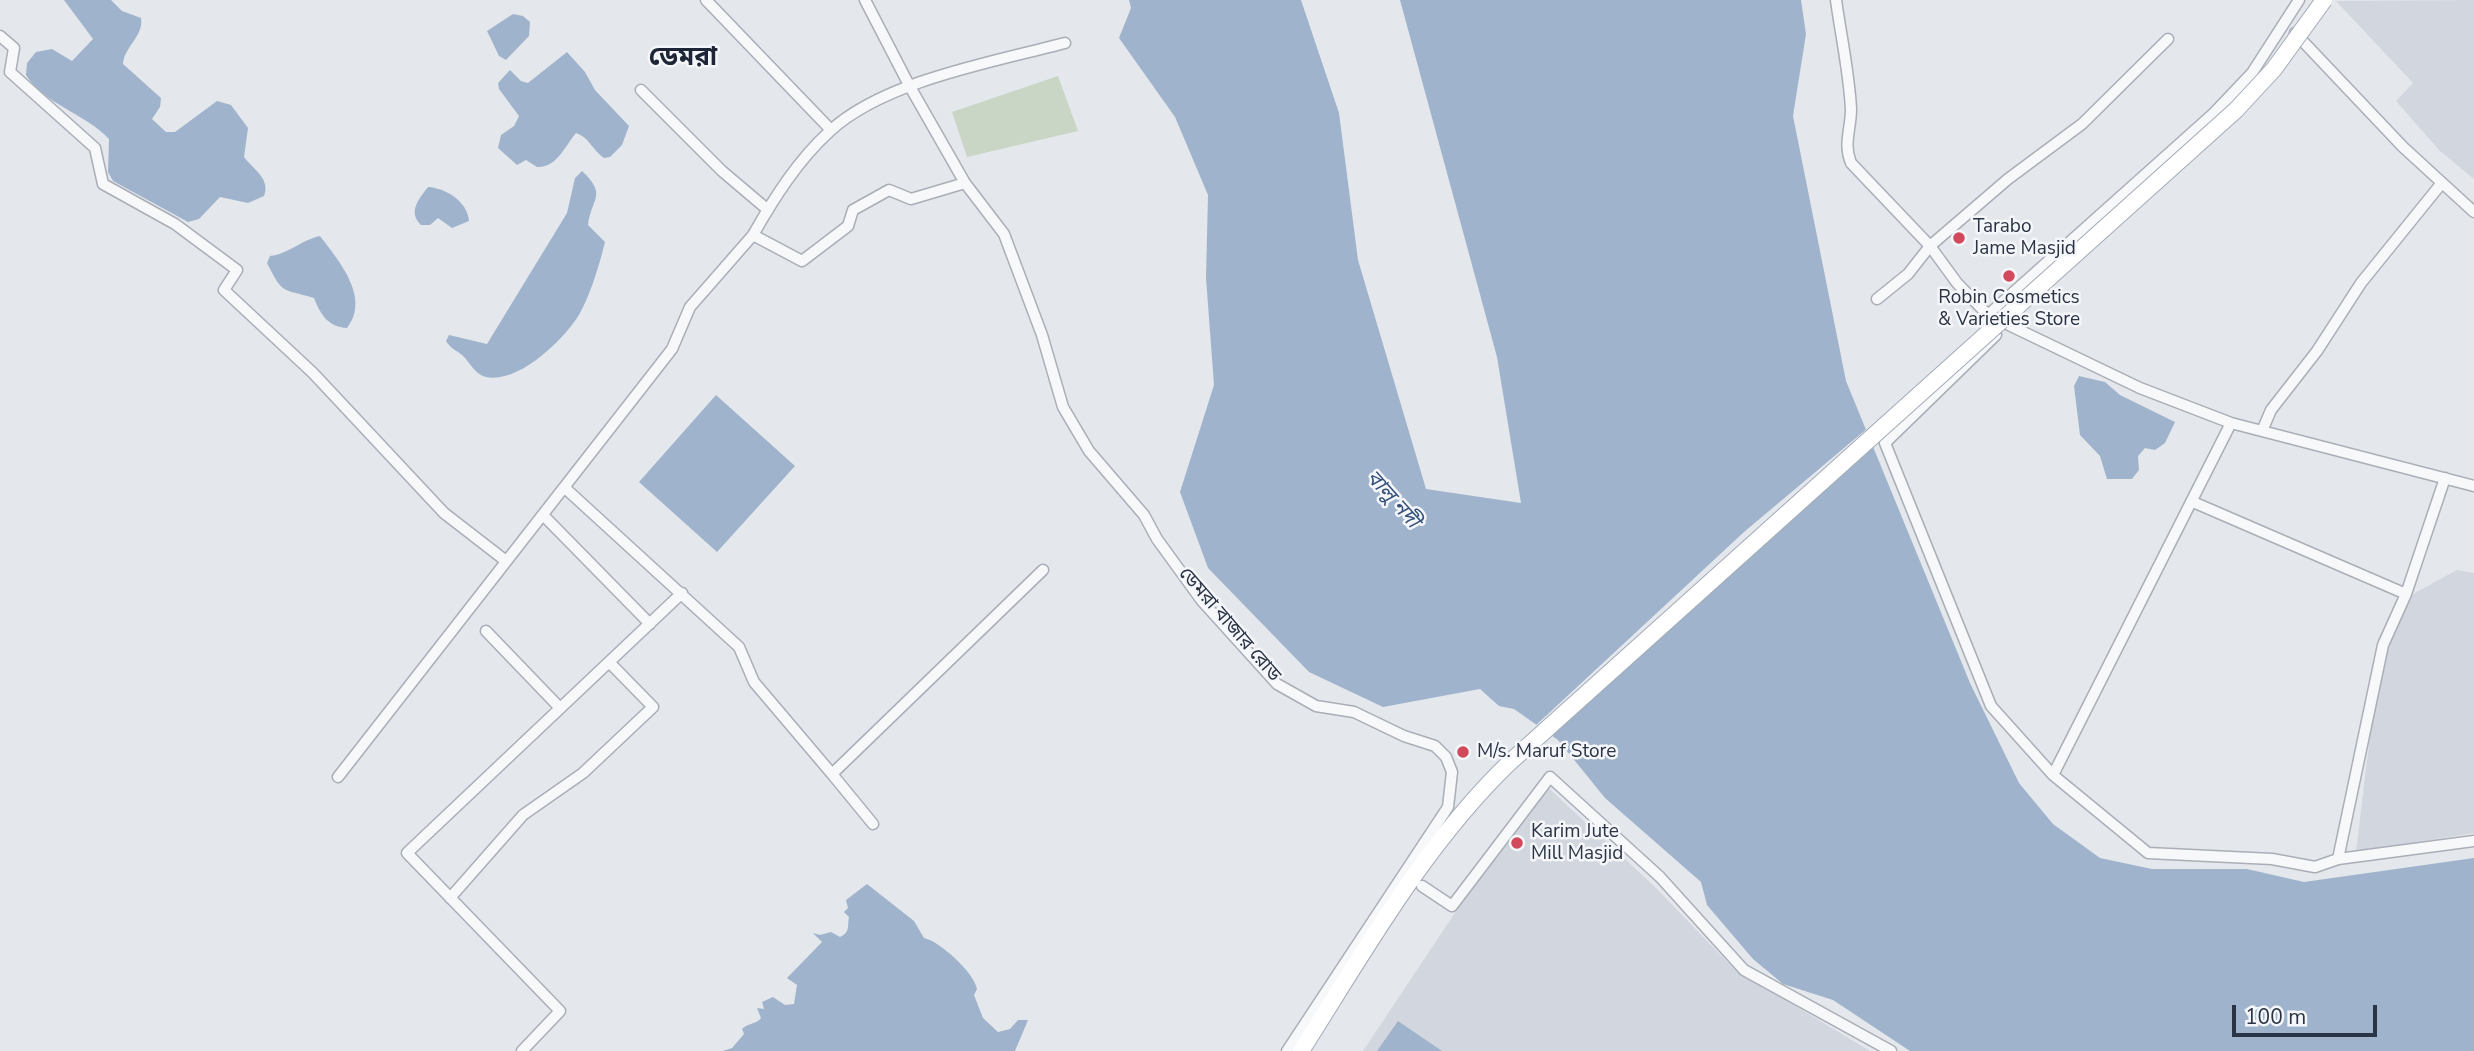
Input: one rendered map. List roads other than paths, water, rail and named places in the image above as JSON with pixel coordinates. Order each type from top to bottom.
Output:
[{"type":"main road","points":[[1301,1051],[1437,845],[1481,790],[2236,110],[2274,69],[2324,0]]},
{"type":"street","points":[[706,0],[831,130]]},
{"type":"street","name":"ডেমরা বাজার রোড","points":[[865,0],[909,85],[965,183],[1004,234],[1042,335],[1063,407],[1089,451],[1144,515],[1157,539],[1202,601],[1277,684],[1316,706],[1354,712],[1404,736],[1435,746],[1446,757],[1452,772],[1448,807],[1287,1051]]},
{"type":"street","points":[[1836,0],[1851,112],[1846,149],[1851,163],[1930,246],[1956,283],[1988,316],[2140,388],[2231,423],[2474,486]]},
{"type":"street","points":[[1988,316],[2214,113],[2252,73],[2299,0]]},
{"type":"street","points":[[2286,23],[2441,184],[2474,212]]},
{"type":"street","points":[[0,36],[15,48],[10,72],[95,149],[103,184],[175,224],[237,270],[224,290],[313,373],[444,513],[506,561]]},
{"type":"street","points":[[1877,299],[1908,274],[1930,246],[2008,179],[2082,124],[2168,38]]},
{"type":"street","points":[[338,777],[672,349],[690,307],[753,235],[776,194],[831,130],[909,85],[1065,43]]},
{"type":"street","points":[[640,90],[722,171],[768,209]]},
{"type":"street","points":[[753,235],[802,261],[848,226],[853,211],[889,190],[911,199],[965,183]]},
{"type":"street","points":[[2262,430],[2271,410],[2317,351],[2361,283],[2441,184]]},
{"type":"street","points":[[2008,324],[1885,443],[1991,706],[2053,775],[2148,853],[2272,859],[2315,867],[2338,859],[2474,841]]},
{"type":"street","points":[[2053,775],[2231,423]]},
{"type":"street","points":[[2338,859],[2383,645],[2406,594],[2445,478]]},
{"type":"street","points":[[565,488],[739,648],[754,682],[873,824]]},
{"type":"street","points":[[2193,502],[2406,594]]},
{"type":"street","points":[[543,515],[650,624]]},
{"type":"street","points":[[832,774],[1043,570]]},
{"type":"street","points":[[522,1051],[560,1011],[407,853],[682,593]]},
{"type":"street","points":[[486,631],[560,708]]},
{"type":"street","points":[[450,898],[523,815],[583,773],[653,707],[609,662]]},
{"type":"street","points":[[1422,886],[1452,906],[1550,777],[1660,877],[1744,970],[1871,1046],[1891,1051]]},
{"type":"water","points":[[64,0],[111,0],[122,11],[141,18],[140,30],[123,64],[161,98],[160,107],[152,119],[166,132],[175,132],[217,101],[231,105],[248,128],[244,157],[263,179],[266,190],[264,196],[248,203],[220,197],[199,219],[188,222],[113,181],[108,172],[109,139],[100,130],[43,94],[26,75],[27,63],[36,52],[52,49],[72,61],[93,39]]},
{"type":"water","name":"বালু নদী","points":[[1129,0],[1301,0],[1339,113],[1358,260],[1426,489],[1521,503],[1497,357],[1400,0],[1801,0],[1806,34],[1793,116],[1846,381],[1970,683],[2019,783],[2053,824],[2100,858],[2152,869],[2247,869],[2304,882],[2474,858],[2474,1051],[1910,1051],[1833,1000],[1783,984],[1753,959],[1707,905],[1701,882],[1605,798],[1558,740],[1514,709],[1499,706],[1480,689],[1383,707],[1309,672],[1208,568],[1180,492],[1214,385],[1206,278],[1208,195],[1175,117],[1119,38],[1131,8]]},
{"type":"water","points":[[513,14],[523,16],[530,22],[529,36],[506,60],[499,56],[487,31]]},
{"type":"water","points":[[567,52],[585,72],[595,90],[629,126],[622,145],[610,157],[604,158],[576,133],[550,164],[537,167],[526,160],[517,165],[498,148],[501,135],[514,126],[519,116],[499,89],[498,83],[510,70],[521,81],[528,83]]},
{"type":"water","points":[[582,171],[590,179],[596,192],[588,225],[605,242],[586,301],[570,328],[537,359],[511,374],[486,377],[475,371],[446,341],[449,335],[487,344],[567,213],[575,178]]},
{"type":"water","points":[[428,187],[455,197],[465,208],[469,221],[452,228],[438,218],[430,225],[421,225],[415,211],[418,201]]},
{"type":"water","points":[[320,236],[343,268],[354,292],[354,316],[347,328],[326,319],[314,298],[280,286],[267,263],[270,256]]},
{"type":"water","points":[[2079,376],[2105,382],[2120,395],[2175,422],[2165,443],[2155,450],[2145,448],[2138,456],[2139,470],[2132,479],[2107,479],[2100,456],[2080,435],[2074,386]]},
{"type":"water","points":[[716,395],[795,466],[717,552],[639,482]]},
{"type":"water","points":[[867,884],[914,921],[924,938],[938,945],[963,966],[977,989],[974,995],[983,1018],[998,1032],[1010,1029],[1018,1020],[1028,1020],[1015,1051],[723,1051],[732,1048],[744,1034],[742,1029],[761,1018],[757,1008],[764,1009],[762,1002],[773,997],[785,1005],[794,1004],[797,985],[787,978],[822,942],[813,933],[820,935],[831,932],[840,937],[843,935],[847,931],[849,917],[844,912],[848,908],[846,900]]},
{"type":"water","points":[[1398,1021],[1442,1051],[1377,1051]]},
{"type":"place","name":"Tarabo Jame Masjid","points":[[1959,238]]},
{"type":"place","name":"Robin Cosmetics & Varieties Store","points":[[2009,276]]},
{"type":"place","name":"M/s. Maruf Store","points":[[1463,752]]},
{"type":"place","name":"Karim Jute Mill Masjid","points":[[1517,843]]},
{"type":"district","name":"ডেমরা","points":[[683,59]]}]
